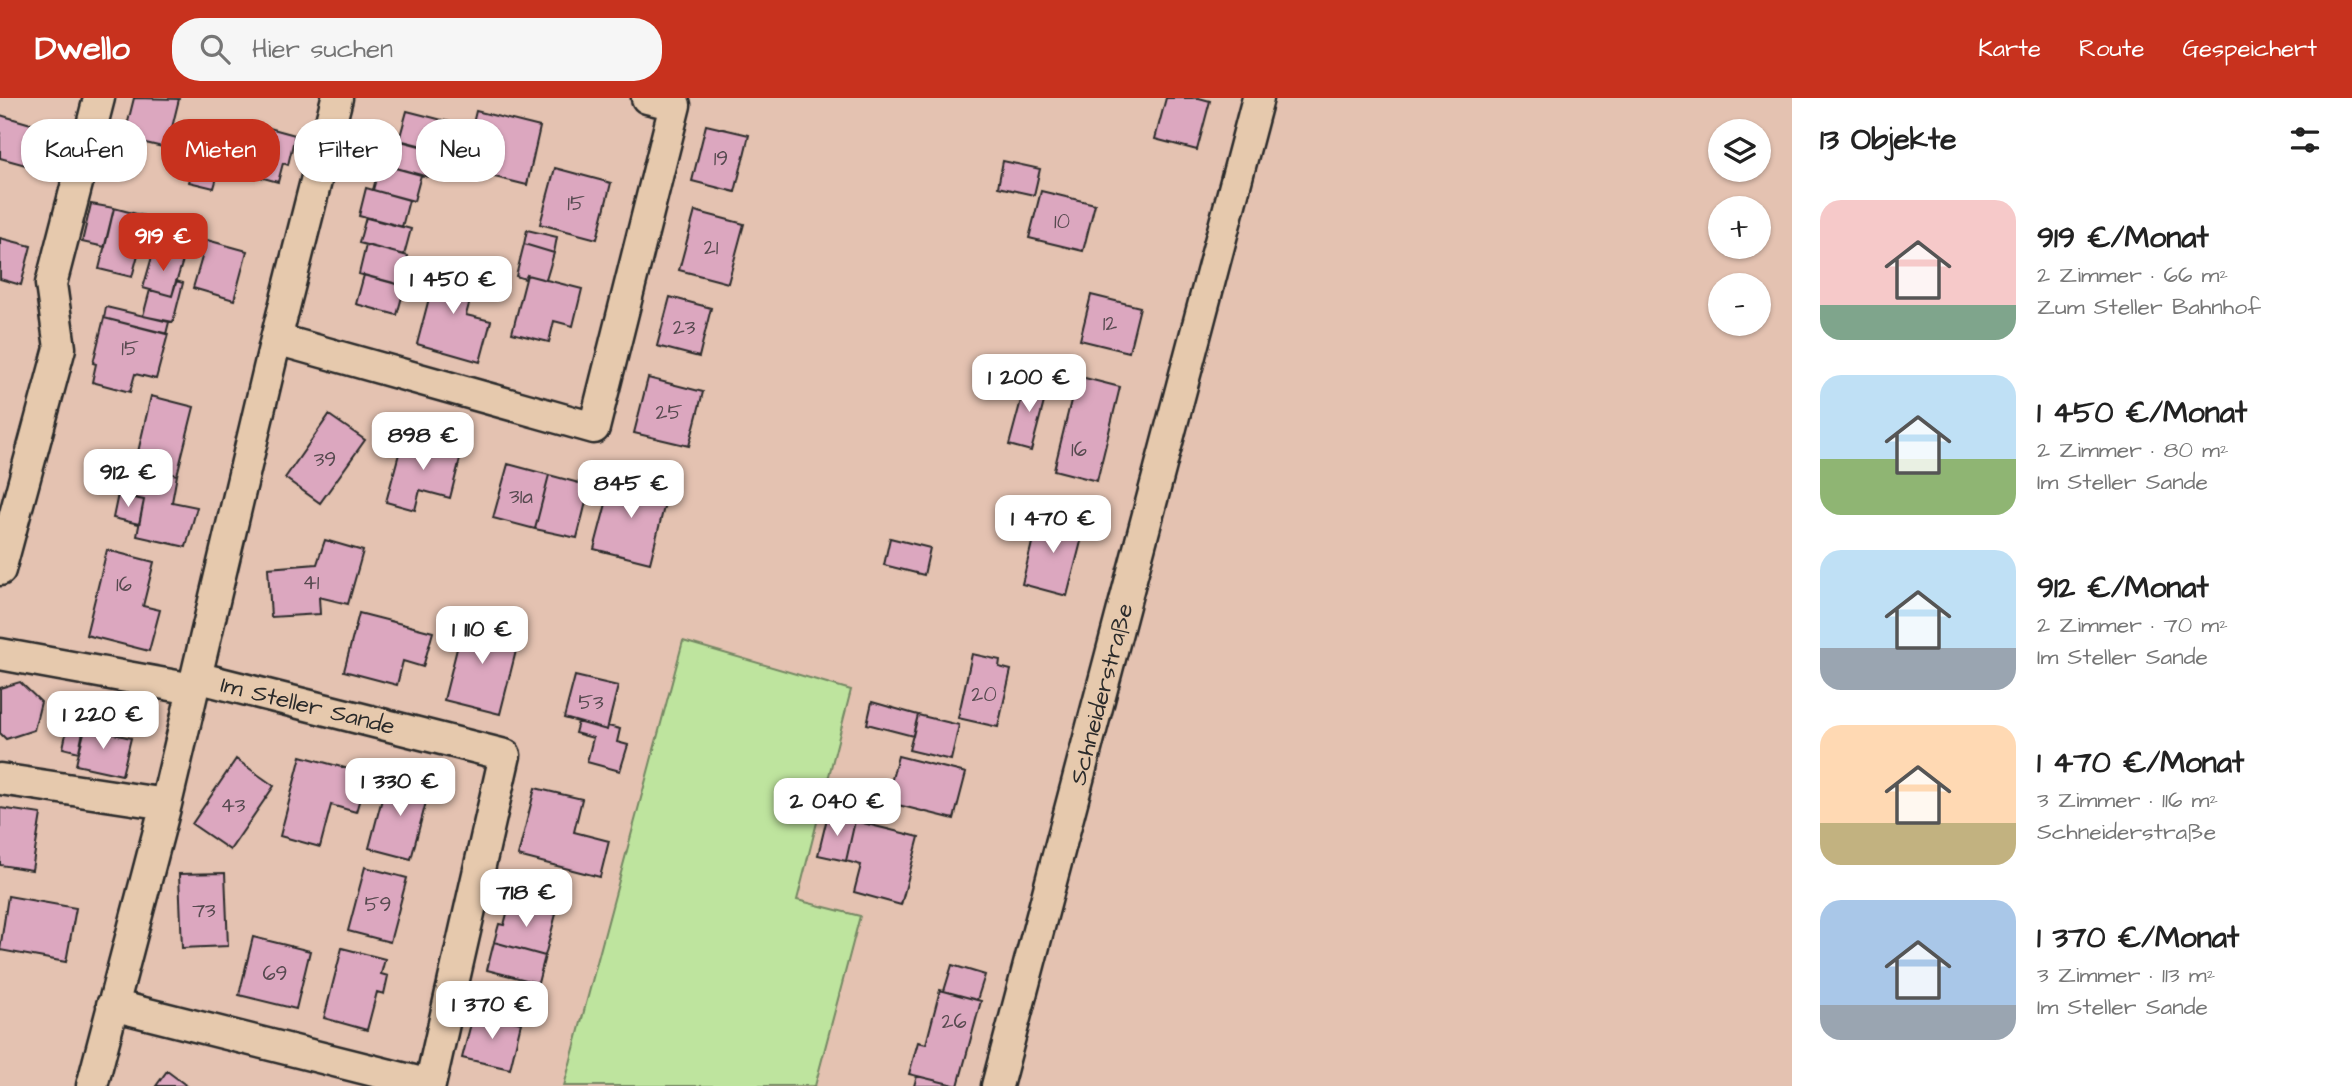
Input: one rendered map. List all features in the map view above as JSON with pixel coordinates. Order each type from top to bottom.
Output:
[{"type":"street","points":[[0,570],[60,348],[51,284],[99,98]]},
{"type":"street","name":"Im Steller Sande","points":[[92,1086],[166,804],[276,338],[337,98]]},
{"type":"street","points":[[276,338],[594,428],[675,105],[647,98]]},
{"type":"street","name":"Schneiderstraße","points":[[997,1086],[1258,98]]},
{"type":"street","points":[[0,654],[194,683]]},
{"type":"street","name":"Im Steller Sande","points":[[112,1005],[430,1085],[505,755],[194,683]]},
{"type":"street","points":[[0,779],[166,804]]},
{"type":"green space","points":[[683,641],[851,690],[797,900],[860,916],[815,1086],[564,1086]]},
{"type":"building","points":[[134,98],[179,99],[174,119],[161,119],[161,147],[147,143],[147,119],[129,119]]},
{"type":"building","points":[[1166,98],[1199,98],[1210,101],[1197,150],[1155,139]]},
{"type":"building","points":[[407,111],[438,119],[416,119],[416,144],[402,141]]},
{"type":"building","points":[[476,111],[540,127],[527,185],[505,180],[505,119],[474,119]]},
{"type":"building","points":[[0,115],[21,121],[21,164],[0,158]]},
{"type":"building","points":[[706,125],[749,135],[735,192],[692,181]]},
{"type":"building","points":[[280,131],[294,135],[288,165],[283,163],[280,174]]},
{"type":"building","points":[[402,141],[416,145],[416,174],[402,170]]},
{"type":"building","points":[[1003,161],[1040,169],[1034,195],[998,187]]},
{"type":"building","points":[[555,168],[611,183],[597,239],[540,224]]},
{"type":"building","points":[[402,170],[416,174],[416,182],[419,182],[414,201],[373,190],[375,182],[402,182]]},
{"type":"building","points":[[189,182],[216,182],[214,188]]},
{"type":"building","points":[[366,188],[409,200],[402,227],[359,216]]},
{"type":"building","points":[[1041,191],[1095,204],[1083,251],[1029,238]]},
{"type":"building","points":[[91,204],[114,208],[105,247],[82,242]]},
{"type":"building","points":[[114,208],[148,217],[132,277],[99,269]]},
{"type":"building","points":[[695,211],[744,224],[728,283],[679,270]]},
{"type":"building","points":[[366,217],[411,229],[404,255],[359,243]]},
{"type":"building","points":[[527,230],[557,237],[554,253],[524,244]]},
{"type":"building","points":[[0,238],[31,246],[21,285],[0,279]]},
{"type":"building","points":[[207,240],[247,251],[234,300],[193,288]]},
{"type":"building","points":[[524,244],[554,253],[546,280],[527,275],[525,279],[516,276]]},
{"type":"building","points":[[366,245],[408,256],[400,285],[359,274]]},
{"type":"building","points":[[154,250],[184,257],[172,296],[143,288]]},
{"type":"building","points":[[438,264],[477,275],[466,315],[491,321],[480,362],[417,344]]},
{"type":"building","points":[[364,275],[405,286],[397,315],[356,304]]},
{"type":"building","points":[[527,275],[582,289],[573,326],[554,321],[549,342],[512,333]]},
{"type":"building","points":[[176,281],[183,283],[173,322],[143,316],[150,290],[172,296]]},
{"type":"building","points":[[1091,295],[1140,307],[1129,352],[1080,340]]},
{"type":"building","points":[[670,297],[711,308],[699,357],[657,346]]},
{"type":"building","points":[[106,307],[169,322],[166,334],[104,318]]},
{"type":"building","points":[[104,318],[168,334],[156,379],[135,374],[130,392],[92,382],[96,364],[93,363]]},
{"type":"building","points":[[1077,376],[1120,387],[1097,481],[1054,470]]},
{"type":"building","points":[[648,378],[703,392],[689,446],[634,433]]},
{"type":"building","points":[[1027,378],[1049,383],[1031,451],[1009,445]]},
{"type":"building","points":[[151,396],[194,407],[177,475],[135,465]]},
{"type":"building","points":[[329,415],[365,440],[320,503],[285,478]]},
{"type":"building","points":[[404,435],[462,451],[450,498],[420,490],[415,510],[386,502]]},
{"type":"building","points":[[131,464],[177,475],[172,502],[197,507],[186,547],[137,536],[144,500],[123,496]]},
{"type":"building","points":[[508,464],[549,475],[535,529],[493,518]]},
{"type":"building","points":[[549,475],[590,486],[577,538],[535,529]]},
{"type":"building","points":[[613,477],[668,491],[650,563],[594,549]]},
{"type":"building","points":[[118,494],[144,500],[139,524],[113,518]]},
{"type":"building","points":[[1039,514],[1085,526],[1067,596],[1022,584]]},
{"type":"building","points":[[890,538],[930,548],[924,575],[884,565]]},
{"type":"building","points":[[325,540],[363,551],[348,604],[319,597],[320,614],[271,617],[268,568],[317,564]]},
{"type":"building","points":[[107,550],[154,562],[143,606],[160,610],[149,651],[86,635]]},
{"type":"building","points":[[359,613],[433,632],[423,667],[403,661],[397,685],[344,671]]},
{"type":"building","points":[[465,617],[521,631],[500,714],[444,700]]},
{"type":"building","points":[[972,654],[1000,660],[999,667],[1011,670],[998,727],[958,718]]},
{"type":"building","points":[[575,676],[618,686],[607,730],[564,718]]},
{"type":"building","points":[[20,682],[41,702],[34,730],[6,739],[0,733],[0,688]]},
{"type":"building","points":[[872,702],[918,715],[913,736],[867,724]]},
{"type":"building","points":[[71,710],[89,713],[79,752],[63,748]]},
{"type":"building","points":[[918,715],[959,725],[951,760],[909,750]]},
{"type":"building","points":[[578,722],[607,730],[608,726],[620,729],[617,742],[628,745],[620,771],[587,762],[593,738],[575,733]]},
{"type":"building","points":[[84,727],[131,738],[122,775],[76,765]]},
{"type":"building","points":[[301,756],[367,774],[356,812],[331,805],[320,847],[280,836]]},
{"type":"building","points":[[898,756],[966,773],[954,819],[886,802]]},
{"type":"building","points":[[236,759],[274,786],[230,850],[192,824]]},
{"type":"building","points":[[388,776],[430,787],[411,859],[369,848]]},
{"type":"building","points":[[535,788],[582,799],[574,832],[609,841],[600,877],[518,856]]},
{"type":"building","points":[[0,808],[41,814],[32,870],[0,865]]},
{"type":"building","points":[[828,814],[855,821],[846,861],[818,855]]},
{"type":"building","points":[[855,821],[919,837],[901,905],[854,892],[861,865],[846,861]]},
{"type":"building","points":[[365,867],[407,878],[390,942],[348,931]]},
{"type":"building","points":[[225,873],[228,946],[182,948],[179,874]]},
{"type":"building","points":[[8,896],[76,908],[66,962],[0,950]]},
{"type":"building","points":[[510,902],[556,914],[545,956],[494,942],[499,924],[504,925]]},
{"type":"building","points":[[253,937],[310,951],[296,1009],[239,995]]},
{"type":"building","points":[[494,942],[545,956],[538,983],[487,970]]},
{"type":"building","points":[[342,948],[385,959],[381,974],[388,976],[384,994],[377,992],[367,1030],[324,1018]]},
{"type":"building","points":[[952,965],[985,975],[977,1000],[944,991]]},
{"type":"building","points":[[940,990],[981,1001],[958,1086],[909,1074],[918,1042],[926,1044]]},
{"type":"building","points":[[474,1012],[521,1023],[510,1069],[462,1058]]},
{"type":"building","points":[[167,1071],[187,1086],[156,1086]]},
{"type":"building","points":[[917,1076],[954,1085],[954,1086],[914,1086]]}]
